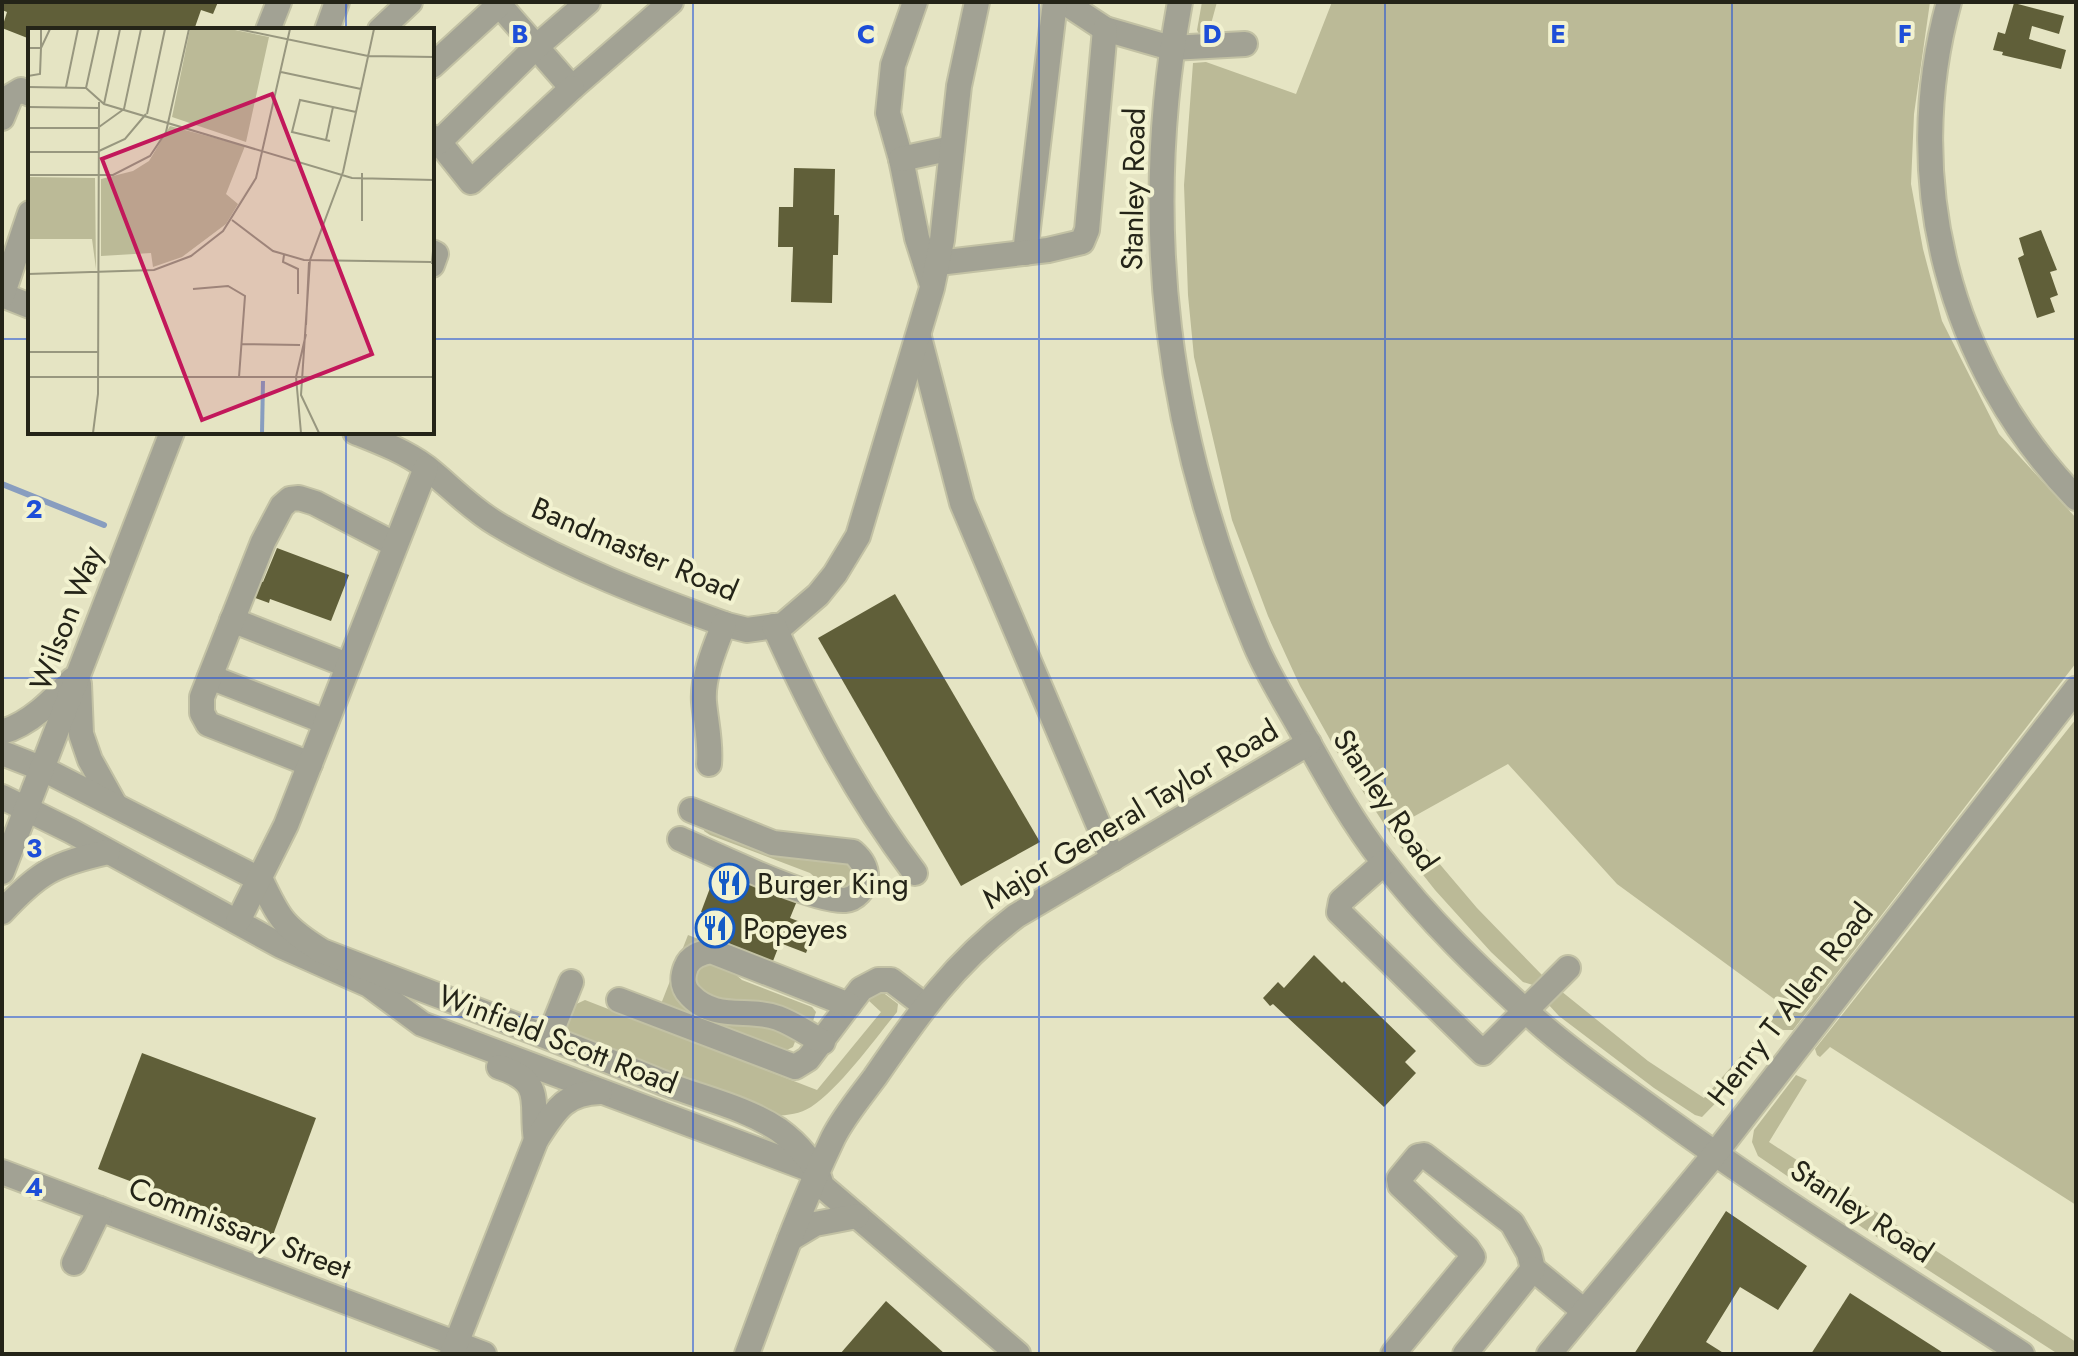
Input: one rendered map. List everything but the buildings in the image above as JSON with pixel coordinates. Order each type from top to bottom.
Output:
[{"type":"street","points":[[269,28],[279,2]]},
{"type":"street","points":[[328,28],[337,2]]},
{"type":"street","points":[[382,28],[410,2]]},
{"type":"street","points":[[588,2],[436,140],[471,182],[671,2]]},
{"type":"street","points":[[915,2],[893,65],[888,113],[932,288]]},
{"type":"street","points":[[915,873],[861,798],[774,626],[783,625],[818,595],[858,536],[938,263],[959,86],[977,2]]},
{"type":"street","points":[[1025,253],[1055,2]]},
{"type":"street","points":[[1064,2],[1105,29],[1171,48],[1245,44]]},
{"type":"street","name":"Stanley Road","points":[[1180,2],[1171,48],[1161,143],[1164,292],[1179,400],[1206,513],[1256,648],[1331,785],[1384,863],[1440,929],[1537,1021],[1595,1068],[1715,1154],[2022,1354]]},
{"type":"street","points":[[1949,2],[1932,82],[1929,135],[1931,187],[1941,252],[1969,340],[1993,388],[2022,434],[2076,498]]},
{"type":"street","points":[[434,64],[499,3],[572,88]]},
{"type":"street","points":[[938,263],[1048,250],[1082,242],[1087,230],[1105,29]]},
{"type":"street","points":[[2,118],[11,96],[21,90],[28,93]]},
{"type":"street","points":[[901,159],[952,148]]},
{"type":"street","points":[[28,219],[2,296],[28,305]]},
{"type":"street","points":[[919,336],[962,503],[1113,859]]},
{"type":"street","name":"Wilson Way","points":[[2,872],[171,434]]},
{"type":"street","name":"Bandmaster Road","points":[[360,434],[394,448],[426,468],[461,500],[485,516],[567,561],[724,624],[747,630],[774,626]]},
{"type":"street","points":[[238,921],[286,825],[426,468]]},
{"type":"street","points":[[310,764],[208,724],[202,713],[202,697],[263,542],[282,506],[290,499],[299,498],[315,503],[394,544]]},
{"type":"street","points":[[232,620],[347,665]]},
{"type":"street","points":[[709,764],[704,701],[714,650],[724,624]]},
{"type":"street","points":[[2,732],[30,718],[51,702],[79,673]]},
{"type":"street","points":[[79,673],[81,734],[101,783],[115,805]]},
{"type":"street","points":[[210,677],[326,722]]},
{"type":"street","name":"Henry T Allen Road","points":[[1549,1354],[1715,1154],[2076,689]]},
{"type":"street","name":"Major General Taylor Road","points":[[747,1354],[790,1239],[834,1135],[924,1005],[955,968],[984,940],[1016,916],[1309,743]]},
{"type":"street","points":[[2,753],[43,769],[261,880],[278,917],[294,933],[322,951],[682,1091],[746,1112],[787,1137],[819,1173],[822,1186],[1018,1354]]},
{"type":"street","name":"Winfield Scott Road","points":[[2,797],[281,946],[369,985],[422,1024],[819,1173]]},
{"type":"street","points":[[680,839],[819,896],[847,900],[858,895],[866,881],[865,869],[853,852],[773,843],[691,810]]},
{"type":"street","points":[[2,912],[53,867],[108,852]]},
{"type":"street","points":[[1384,863],[1341,901],[1339,912],[1483,1053],[1568,968]]},
{"type":"street","points":[[823,1042],[778,1018],[727,1013],[702,1005],[686,990],[683,979],[686,966],[691,958],[711,951],[849,1005]]},
{"type":"street","points":[[619,1000],[795,1067],[808,1059],[823,1042],[861,989],[878,980],[891,980],[924,1005]]},
{"type":"street","points":[[549,1037],[571,982]]},
{"type":"street","points":[[422,1024],[445,1045],[525,1078],[533,1089],[537,1103],[533,1118],[536,1140]]},
{"type":"street","points":[[454,1349],[536,1140],[550,1118],[570,1097],[603,1092]]},
{"type":"street","points":[[1393,1354],[1473,1257],[1400,1185],[1399,1179],[1418,1156],[1424,1155],[1512,1223],[1529,1253],[1533,1269],[1584,1311]]},
{"type":"street","name":"Commissary Street","points":[[2,1172],[454,1349],[484,1354]]},
{"type":"street","points":[[74,1263],[100,1209]]},
{"type":"street","points":[[790,1239],[815,1224],[857,1216]]},
{"type":"street","points":[[1474,1352],[1533,1269]]},
{"type":"green space","points":[[1202,2],[1217,2],[1208,35],[1199,34],[1197,30]]},
{"type":"green space","points":[[1332,2],[1930,2],[1914,114],[1911,184],[1923,249],[1942,321],[1999,434],[2076,518],[2076,663],[1793,1030],[1783,1030],[1771,1023],[1781,1004],[1617,884],[1508,764],[1404,822],[1477,908],[1542,975],[1536,986],[1523,982],[1435,890],[1390,833],[1337,752],[1300,686],[1268,616],[1232,520],[1194,357],[1184,185],[1193,63],[1206,62],[1296,94]]},
{"type":"green space","points":[[2076,719],[2076,1205],[1830,1047],[1820,1057],[1815,1049]]},
{"type":"green space","points":[[704,826],[846,857],[858,866],[853,887],[831,891],[810,873],[710,835],[704,831]]},
{"type":"green space","points":[[688,935],[714,945],[677,985],[796,1039],[793,1047],[783,1052],[661,1004]]},
{"type":"green space","points":[[701,962],[722,963],[742,980],[812,1007],[816,1012],[812,1024],[696,995],[693,970]]},
{"type":"green space","points":[[881,991],[898,1004],[897,1012],[822,1099],[798,1113],[785,1115],[775,1116],[569,1036],[566,1025],[572,1006],[585,1000],[817,1090],[881,1012],[868,1000]]},
{"type":"green space","points":[[1561,991],[1648,1061],[1704,1098],[1753,1042],[1757,1042],[1758,1048],[1733,1085],[1702,1117],[1695,1115],[1559,1016],[1548,1004]]},
{"type":"green space","points":[[1796,1075],[1807,1080],[1769,1142],[2076,1342],[2076,1354],[2058,1354],[1758,1156],[1752,1142],[1754,1130]]},
{"type":"waterway","points":[[2,484],[104,525]]},
{"type":"place","name":"Burger King","points":[[729,883]]},
{"type":"place","name":"Popeyes","points":[[715,928]]}]
